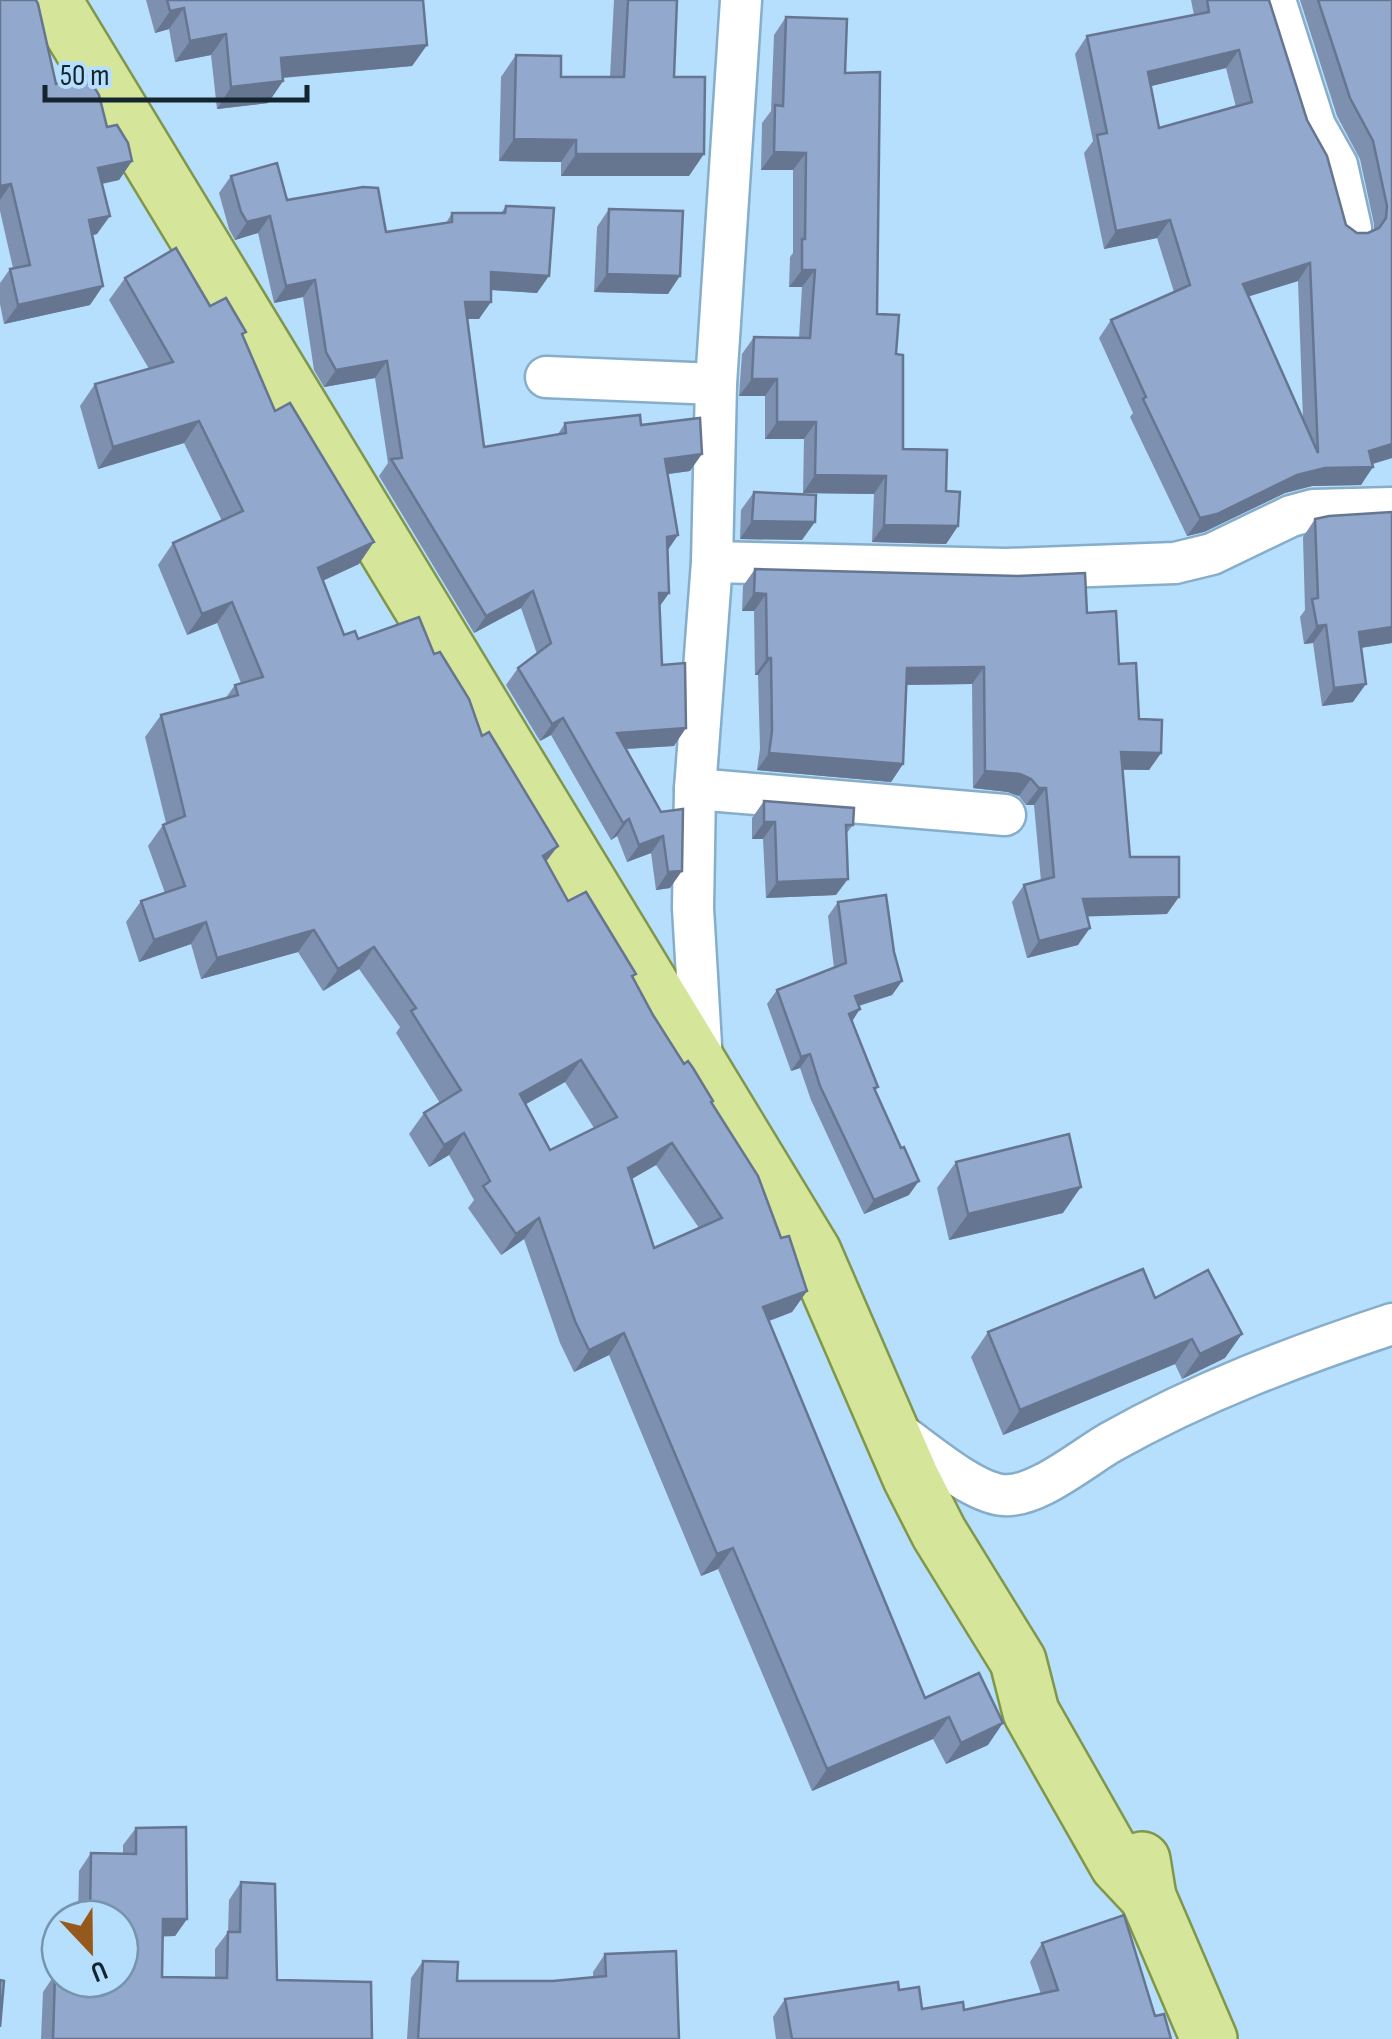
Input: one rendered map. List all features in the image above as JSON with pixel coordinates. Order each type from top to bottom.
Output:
[{"type":"main road","points":[[54,0],[813,1252],[885,1422],[939,1533],[1036,1690],[1135,1870],[1209,2039]]},
{"type":"street","points":[[702,1066],[693,908],[694,789],[712,562],[716,384],[741,0]]},
{"type":"street","points":[[1275,0],[1315,126],[1337,164],[1351,228]]},
{"type":"street","points":[[546,377],[716,384]]},
{"type":"street","points":[[712,562],[1006,569],[1175,563],[1212,554],[1312,510],[1392,508]]},
{"type":"street","points":[[694,789],[1005,815]]},
{"type":"street","points":[[885,1422],[983,1490],[1005,1496],[1024,1494],[1110,1443],[1247,1376],[1392,1324]]},
{"type":"building","points":[[0,0],[36,0],[56,84],[87,75],[99,95],[107,127],[117,125],[128,143],[132,161],[98,168],[110,216],[89,220],[103,286],[18,305],[10,269],[30,265],[11,184],[0,186]]},
{"type":"building","points":[[167,0],[423,0],[427,45],[281,58],[283,81],[231,87],[226,34],[190,41],[184,8],[170,11]]},
{"type":"building","points":[[628,0],[677,0],[674,77],[705,77],[704,154],[576,154],[576,140],[514,139],[516,55],[561,56],[561,77],[624,77]]},
{"type":"building","points":[[1207,0],[1269,0],[1307,120],[1327,156],[1346,225],[1357,233],[1368,233],[1379,228],[1386,218],[1387,206],[1373,141],[1350,98],[1318,0],[1392,0],[1392,444],[1369,451],[1373,467],[1325,468],[1297,475],[1217,514],[1200,518],[1143,399],[1146,397],[1111,320],[1190,285],[1170,220],[1116,231],[1097,135],[1107,133],[1087,36],[1209,12]],"holes":[[[1239,50],[1252,102],[1159,128],[1148,72]],[[1310,263],[1318,453],[1243,284]]]},
{"type":"building","points":[[786,17],[847,19],[845,73],[880,72],[877,314],[899,315],[896,354],[903,355],[903,449],[947,450],[946,491],[960,492],[958,526],[884,525],[886,476],[815,475],[816,422],[777,422],[777,379],[752,379],[754,337],[810,338],[815,270],[802,270],[806,153],[774,152],[775,105],[783,106]]},
{"type":"building","points":[[277,163],[287,200],[378,188],[386,232],[452,222],[452,213],[505,213],[506,206],[554,208],[549,276],[491,272],[491,302],[465,302],[484,447],[566,433],[565,423],[640,415],[641,425],[700,418],[702,454],[665,459],[678,535],[667,537],[669,593],[659,593],[662,665],[685,663],[686,728],[617,733],[661,812],[683,809],[682,871],[668,872],[663,836],[639,845],[629,819],[623,823],[563,718],[552,724],[518,668],[551,643],[533,591],[486,616],[391,459],[402,458],[387,361],[336,370],[326,352],[315,280],[286,286],[270,216],[247,222],[241,212],[231,176]]},
{"type":"building","points":[[609,209],[683,211],[680,276],[607,274]]},
{"type":"building","points":[[176,248],[210,306],[226,298],[246,332],[242,334],[275,411],[290,403],[374,542],[318,568],[344,635],[355,631],[358,639],[419,617],[434,654],[440,652],[469,699],[482,736],[489,732],[558,846],[543,856],[568,901],[586,892],[636,974],[632,976],[653,1015],[713,1101],[758,1176],[781,1238],[789,1236],[807,1291],[763,1307],[925,1698],[979,1673],[1003,1723],[961,1743],[949,1717],[827,1769],[733,1548],[717,1554],[624,1333],[589,1350],[539,1218],[516,1234],[483,1186],[490,1181],[464,1133],[444,1145],[424,1113],[461,1090],[411,1011],[416,1008],[374,947],[338,969],[314,930],[217,958],[206,922],[154,940],[141,901],[185,886],[163,825],[185,816],[161,715],[238,695],[235,685],[263,677],[232,602],[202,614],[173,543],[243,511],[199,421],[113,447],[95,384],[173,362],[125,278]],"holes":[[[581,1060],[617,1117],[550,1150],[520,1094]],[[672,1143],[722,1218],[654,1248],[628,1168]]]},
{"type":"building","points":[[754,492],[816,495],[815,522],[752,521]]},
{"type":"building","points":[[1392,512],[1392,627],[1359,632],[1366,684],[1334,688],[1326,625],[1317,626],[1312,599],[1318,598],[1315,519]]},
{"type":"building","points":[[755,569],[1018,576],[1085,573],[1087,613],[1116,611],[1119,664],[1136,663],[1139,719],[1162,720],[1161,753],[1121,752],[1130,857],[1179,857],[1179,897],[1083,899],[1090,928],[1039,941],[1024,885],[1054,877],[1046,788],[1039,788],[1020,774],[985,771],[984,667],[907,668],[903,764],[769,753],[771,658],[767,658],[766,594],[754,593]]},
{"type":"building","points":[[764,801],[854,808],[853,825],[846,825],[848,879],[777,882],[775,822],[764,822]]},
{"type":"building","points":[[886,895],[902,981],[855,996],[860,1009],[849,1014],[878,1087],[874,1088],[919,1181],[874,1200],[820,1086],[810,1054],[801,1057],[777,990],[846,963],[838,902]]},
{"type":"building","points":[[1069,1134],[1081,1187],[968,1214],[956,1162]]},
{"type":"building","points":[[1143,1269],[1155,1298],[1208,1270],[1242,1334],[1200,1354],[1192,1339],[1020,1410],[988,1332]]},
{"type":"building","points":[[186,1827],[187,1919],[163,1919],[162,1977],[227,1978],[228,1932],[240,1932],[241,1882],[275,1884],[277,1980],[371,1982],[372,2039],[53,2039],[54,1999],[140,1999],[140,1899],[90,1899],[91,1853],[136,1854],[136,1828]]},
{"type":"building","points":[[1124,1915],[1155,2016],[1164,2014],[1171,2039],[792,2039],[785,1999],[898,1982],[899,1990],[919,1987],[922,2009],[963,2002],[964,2010],[1058,1990],[1042,1943]]},
{"type":"building","points":[[676,1951],[679,2039],[418,2039],[423,1961],[458,1962],[457,1981],[553,1981],[606,1976],[605,1954]]},
{"type":"building","points":[[0,1980],[4,1981],[0,2027]]}]
